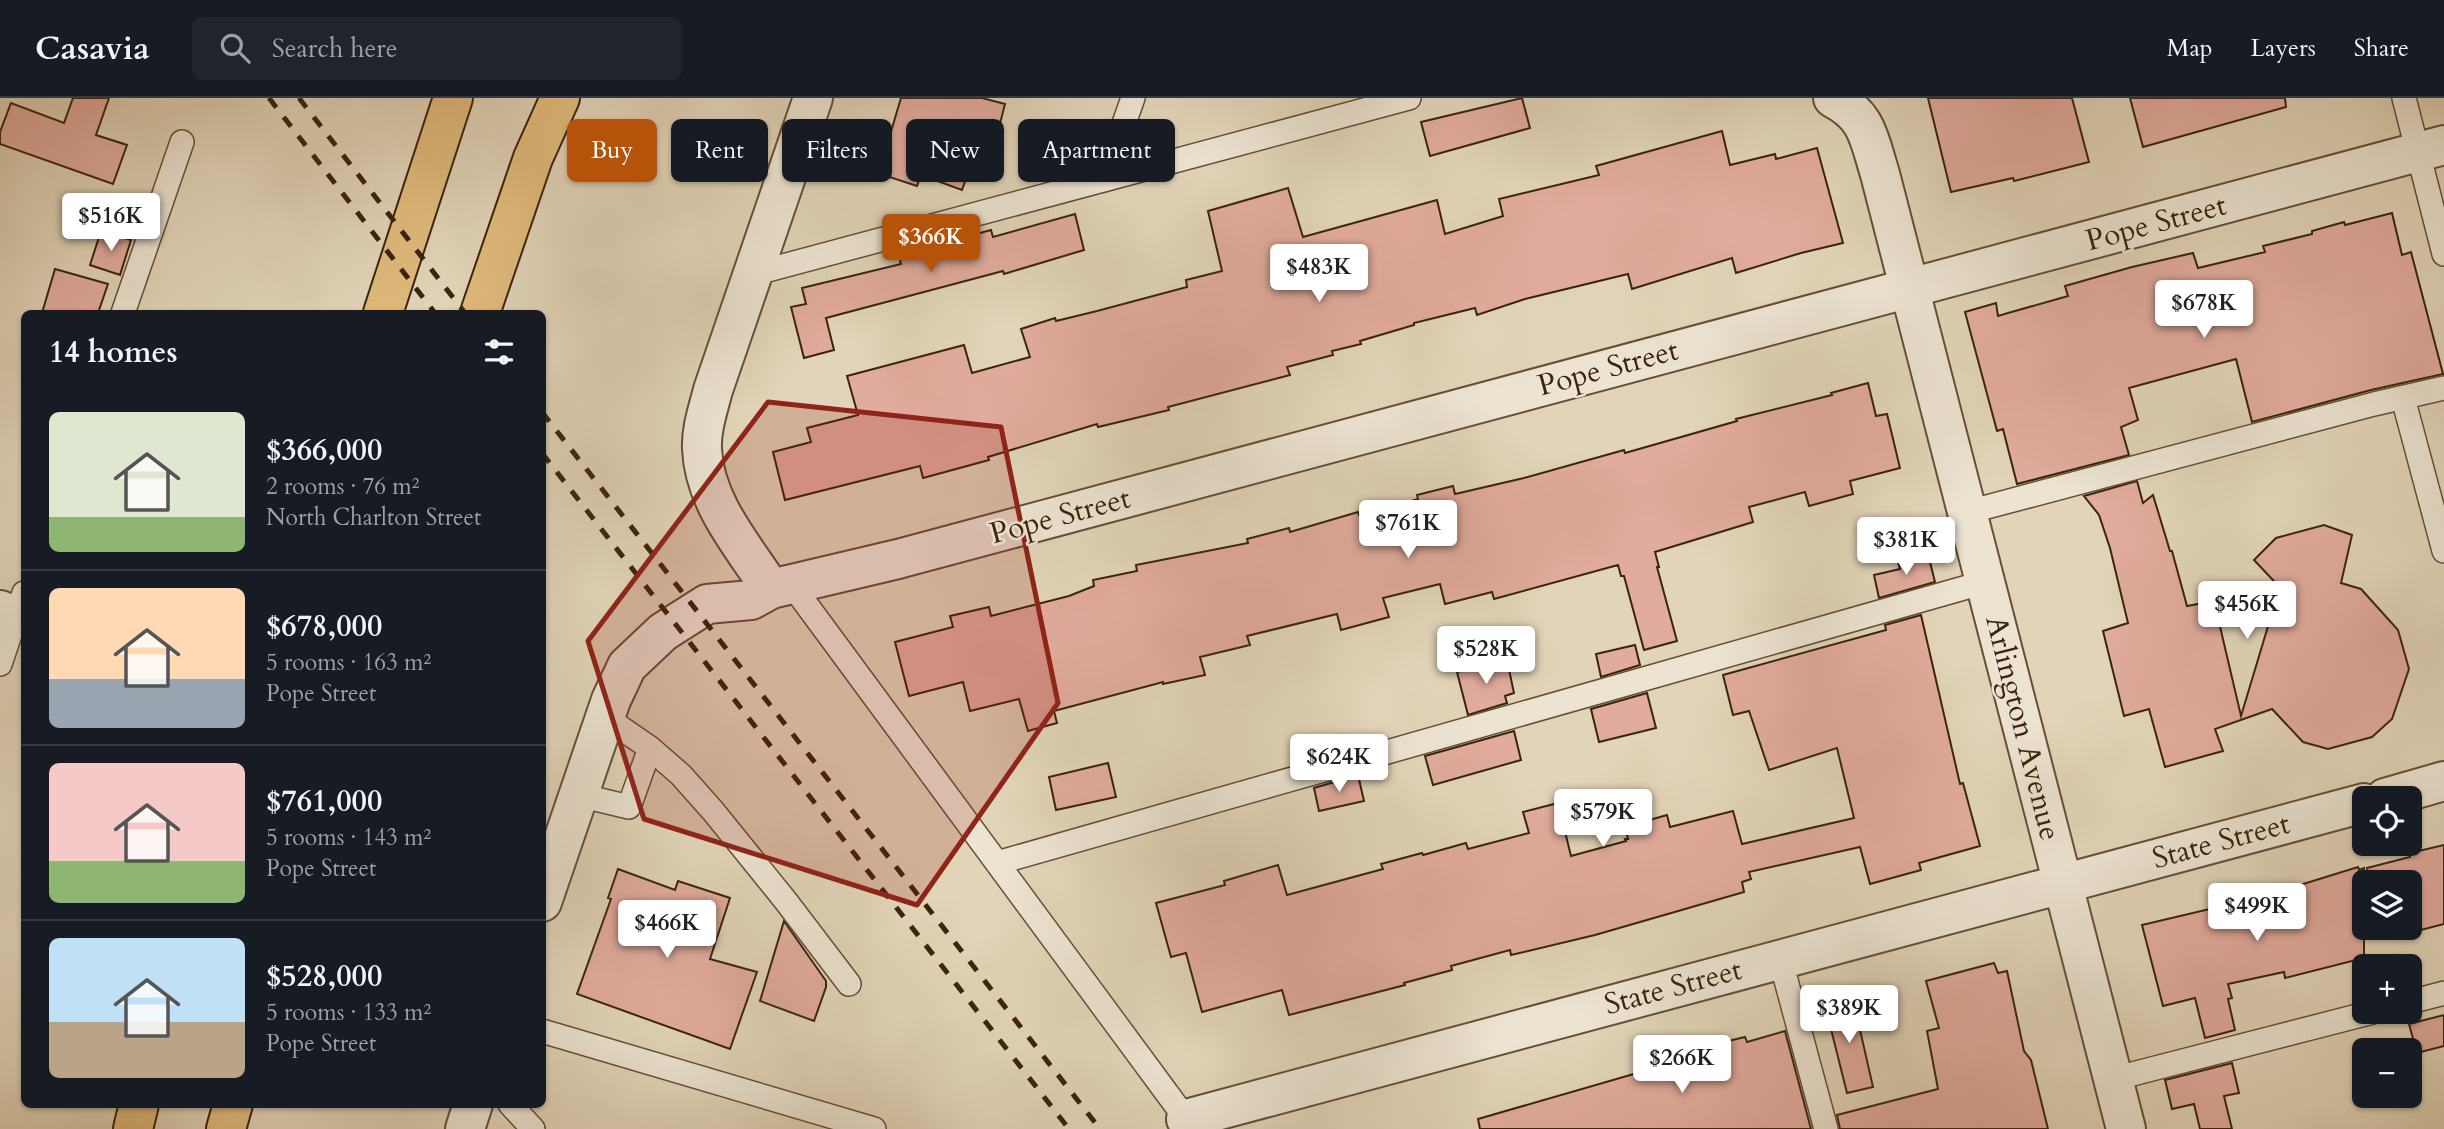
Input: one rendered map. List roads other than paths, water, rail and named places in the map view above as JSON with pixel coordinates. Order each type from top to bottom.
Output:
[{"type":"highway","points":[[384,310],[453,98]]},
{"type":"highway","points":[[481,310],[533,158],[560,98]]},
{"type":"highway","points":[[133,1129],[138,1108]]},
{"type":"highway","points":[[226,1129],[232,1108]]},
{"type":"street","points":[[782,587],[716,504],[708,483],[702,450],[704,426],[713,390],[813,98]]},
{"type":"street","name":"Arlington Avenue","points":[[1833,98],[1850,107],[1864,124],[1880,174],[2126,1129]]},
{"type":"street","name":"Pope Street","points":[[546,890],[605,717],[627,666],[663,632],[707,604],[751,600],[782,587],[898,559],[2431,148]]},
{"type":"street","points":[[2422,787],[2444,781]]},
{"type":"street","name":"State Street","points":[[1204,1120],[1780,958],[2352,806]]},
{"type":"street","points":[[465,1129],[472,1108]]},
{"type":"lane","points":[[1126,119],[1133,98]]},
{"type":"lane","points":[[1175,161],[1409,98]]},
{"type":"lane","points":[[2404,98],[2431,148],[2444,254]]},
{"type":"lane","points":[[124,310],[182,142]]},
{"type":"lane","points":[[753,274],[1097,182]]},
{"type":"lane","points":[[1968,512],[2444,388]]},
{"type":"lane","points":[[2403,398],[2444,551]]},
{"type":"lane","points":[[997,863],[1985,582]]},
{"type":"lane","points":[[782,587],[997,863],[1204,1120]]},
{"type":"lane","points":[[0,664],[16,609]]},
{"type":"lane","points":[[605,717],[650,748],[681,775],[713,811],[849,984]]},
{"type":"lane","points":[[579,795],[629,807],[650,748]]},
{"type":"lane","points":[[1780,958],[1826,1129]]},
{"type":"lane","points":[[2422,999],[2444,993]]},
{"type":"lane","points":[[2113,1079],[2352,1017]]},
{"type":"lane","points":[[546,1032],[874,1129]]},
{"type":"lane","points":[[514,1108],[533,1129]]},
{"type":"railway","points":[[269,98],[433,310]]},
{"type":"railway","points":[[299,98],[463,310]]},
{"type":"railway","points":[[546,417],[1100,1129]]},
{"type":"railway","points":[[546,458],[1069,1129]]}]
